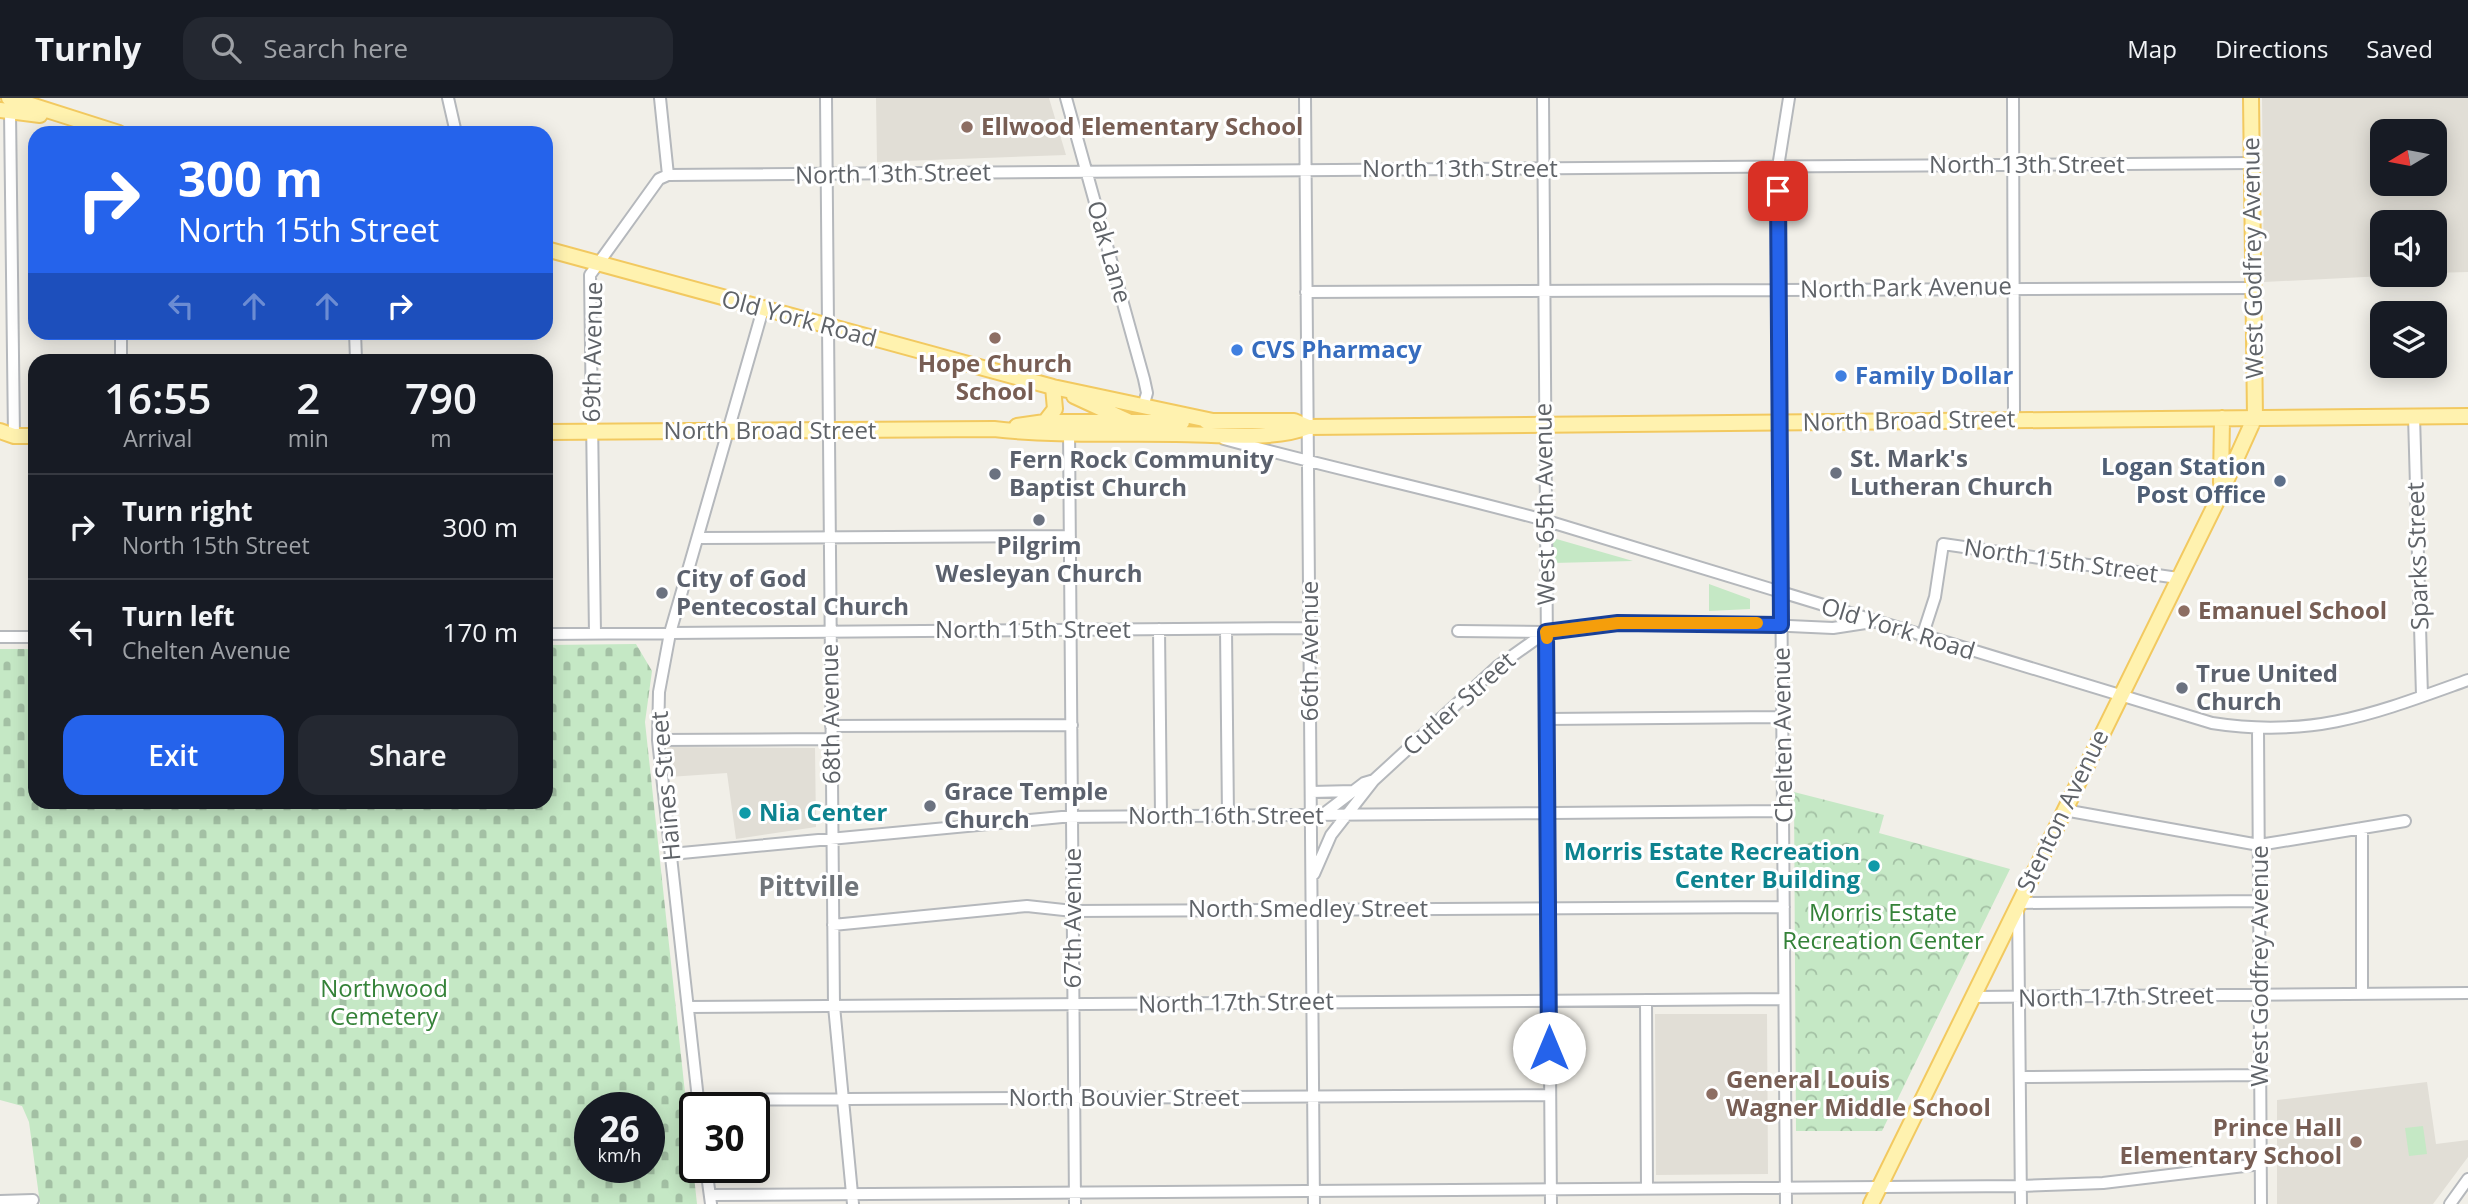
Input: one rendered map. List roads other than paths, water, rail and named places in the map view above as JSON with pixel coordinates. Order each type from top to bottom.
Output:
[{"type":"main road","name":"West Godfrey Avenue","points":[[2251,98],[2255,418]]},
{"type":"main road","points":[[6,107],[94,126]]},
{"type":"main road","name":"Old York Road","points":[[553,251],[1053,387],[1097,394],[1210,427]]},
{"type":"main road","points":[[1045,422],[1055,409],[1053,387]]},
{"type":"main road","name":"Old York Road","points":[[1053,387],[1150,433]]},
{"type":"main road","name":"North Broad Street","points":[[553,432],[1069,428],[1150,433],[1294,421],[1308,427],[2468,416]]},
{"type":"main road","points":[[2218,499],[2223,469],[2222,418]]},
{"type":"main road","name":"Stenton Avenue","points":[[1871,1204],[2218,499],[2255,418]]},
{"type":"main road","name":"North Broad Street","points":[[994,429],[1045,422],[1069,428],[1131,422],[1210,427]]},
{"type":"main road","points":[[0,444],[7,433],[28,435]]},
{"type":"street","points":[[448,98],[454,126]]},
{"type":"street","points":[[660,98],[668,175]]},
{"type":"street","name":"68th Avenue","points":[[826,98],[834,1006],[853,1199]]},
{"type":"street","name":"Oak Lane","points":[[1066,98],[1144,379],[1147,393],[1143,407]]},
{"type":"street","name":"66th Avenue","points":[[1305,98],[1311,792],[1316,815],[1312,879],[1314,1204]]},
{"type":"street","name":"West 65th Avenue","points":[[1542,98],[1551,1204]]},
{"type":"street","name":"Chelten Avenue","points":[[1786,1204],[1778,167],[1789,98]]},
{"type":"street","points":[[2013,98],[2014,419]]},
{"type":"street","points":[[6,107],[7,433]]},
{"type":"street","name":"North 13th Street","points":[[668,175],[2252,163]]},
{"type":"street","name":"69th Avenue","points":[[595,634],[590,275],[659,180],[668,175]]},
{"type":"street","name":"North Park Avenue","points":[[1306,292],[2253,288]]},
{"type":"street","name":"Haines Street","points":[[698,1092],[658,740],[659,692],[670,634],[763,309]]},
{"type":"street","name":"Sparks Street","points":[[2414,416],[2422,696]]},
{"type":"street","name":"Old York Road","points":[[1210,427],[1309,462],[1446,493],[1544,520],[2212,723],[2258,729],[2321,726],[2349,721],[2468,680]]},
{"type":"street","name":"67th Avenue","points":[[1069,428],[1075,1198]]},
{"type":"street","points":[[698,538],[1070,536]]},
{"type":"street","name":"North 15th Street","points":[[1922,636],[1935,597],[1943,544],[2178,578]]},
{"type":"street","points":[[1458,631],[1546,632],[1618,623],[1833,628],[1875,622]]},
{"type":"street","name":"North 15th Street","points":[[553,634],[1310,628]]},
{"type":"street","points":[[1159,629],[1161,816]]},
{"type":"street","points":[[1226,629],[1228,816]]},
{"type":"street","name":"Cutler Street","points":[[1312,879],[1331,835],[1374,780],[1498,666],[1546,632]]},
{"type":"street","points":[[0,638],[28,637]]},
{"type":"street","points":[[1547,719],[1783,717]]},
{"type":"street","points":[[831,726],[1072,725]]},
{"type":"street","name":"West Godfrey Avenue","points":[[2258,729],[2262,1204]]},
{"type":"street","points":[[658,740],[831,739]]},
{"type":"street","name":"Cutler Street","points":[[1316,815],[1364,783],[1374,780]]},
{"type":"street","points":[[1311,792],[1354,792]]},
{"type":"street","points":[[2064,810],[2259,845],[2405,821]]},
{"type":"street","name":"North 16th Street","points":[[671,854],[1072,817],[1784,811]]},
{"type":"street","points":[[2362,828],[2362,994]]},
{"type":"street","points":[[2021,1204],[2018,903],[2259,901]]},
{"type":"street","name":"North Smedley Street","points":[[833,925],[1027,906],[1073,911],[1784,907]]},
{"type":"street","name":"North 17th Street","points":[[1973,997],[2468,993]]},
{"type":"street","name":"North 17th Street","points":[[688,1007],[1784,999]]},
{"type":"street","points":[[1646,1000],[1647,1188]]},
{"type":"street","points":[[2021,1077],[2260,1075]]},
{"type":"street","name":"North Bouvier Street","points":[[770,1102],[1550,1095]]},
{"type":"street","points":[[710,1200],[1075,1198],[1314,1190],[2021,1186],[2103,1183],[2261,1164]]},
{"type":"street","points":[[2450,1204],[2468,1179]]},
{"type":"street","points":[[0,1201],[33,1200]]},
{"type":"place","name":"Ellwood Elementary School","points":[[967,127]]},
{"type":"place","name":"Hope Church School","points":[[995,338]]},
{"type":"place","name":"CVS Pharmacy","points":[[1237,350]]},
{"type":"place","name":"Family Dollar","points":[[1841,376]]},
{"type":"place","name":"St. Mark's Lutheran Church","points":[[1836,473]]},
{"type":"place","name":"Fern Rock Community Baptist Church","points":[[995,474]]},
{"type":"place","name":"Logan Station Post Office","points":[[2280,481]]},
{"type":"place","name":"Pilgrim Wesleyan Church","points":[[1039,520]]},
{"type":"place","name":"City of God Pentecostal Church","points":[[662,593]]},
{"type":"place","name":"Emanuel School","points":[[2184,611]]},
{"type":"place","name":"True United Church","points":[[2182,688]]},
{"type":"place","name":"Grace Temple Church","points":[[930,806]]},
{"type":"place","name":"Nia Center","points":[[745,813]]},
{"type":"place","name":"Morris Estate Recreation Center Building","points":[[1874,866]]},
{"type":"place","name":"General Louis Wagner Middle School","points":[[1712,1094]]},
{"type":"place","name":"Prince Hall Elementary School","points":[[2356,1142]]},
{"type":"district","name":"Pittville","points":[[809,887]]},
{"type":"park label","name":"Morris Estate Recreation Center","points":[[1883,927]]},
{"type":"park label","name":"Northwood Cemetery","points":[[384,1003]]}]
